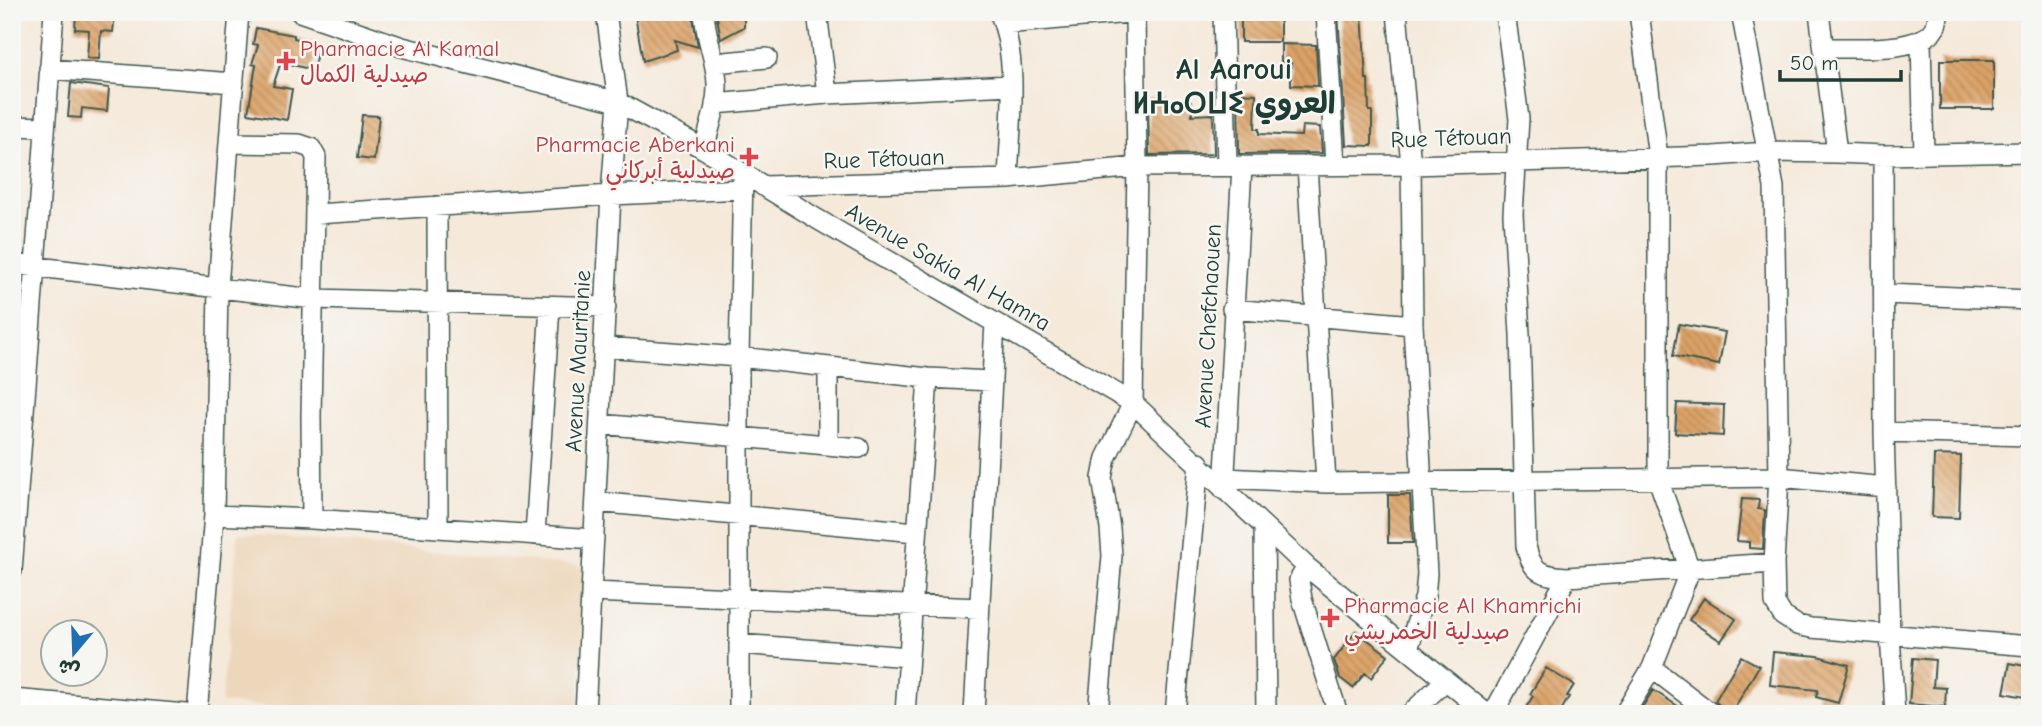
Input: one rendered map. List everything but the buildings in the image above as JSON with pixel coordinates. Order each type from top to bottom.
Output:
[{"type":"street","points":[[12,571],[15,493],[37,266],[54,12]]},
{"type":"street","points":[[197,714],[214,515],[218,287],[239,12]]},
{"type":"street","name":"Avenue Sakia Al Hamra","points":[[300,12],[402,47],[618,102],[704,149],[749,184],[1133,403],[1225,484],[1264,527],[1307,567],[1487,714]]},
{"type":"street","name":"Avenue Mauritanie","points":[[585,714],[618,102],[606,12]]},
{"type":"street","points":[[704,12],[705,30],[717,85],[704,149]]},
{"type":"street","points":[[817,12],[827,94]]},
{"type":"street","points":[[1008,180],[1010,54],[1001,18],[1140,12]]},
{"type":"street","name":"Avenue Chefchaouen","points":[[1223,12],[1234,166],[1225,484]]},
{"type":"street","points":[[1326,12],[1335,165]]},
{"type":"street","points":[[1397,12],[1410,165],[1413,325],[1427,574],[1426,597],[1408,649]]},
{"type":"street","points":[[1505,12],[1519,119],[1513,214],[1520,334],[1526,546],[1530,562],[1536,570],[1548,576],[1567,577],[1774,563]]},
{"type":"street","points":[[1624,714],[1653,668],[1690,570],[1658,479],[1658,157],[1639,12]]},
{"type":"street","points":[[1741,12],[1774,187],[1779,477],[1774,563],[1775,603],[1783,616],[1797,625],[1811,628],[2030,646]]},
{"type":"street","points":[[1819,12],[1837,153]]},
{"type":"street","points":[[1824,48],[1903,46],[1921,42],[1935,29],[1939,12]]},
{"type":"street","points":[[1098,714],[1112,555],[1102,478],[1106,458],[1133,403],[1137,167],[1135,13]]},
{"type":"street","points":[[1921,42],[1924,154]]},
{"type":"street","points":[[714,64],[767,58]]},
{"type":"street","points":[[49,69],[234,83]]},
{"type":"street","points":[[715,104],[827,94],[1011,85]]},
{"type":"street","points":[[12,126],[45,127]]},
{"type":"street","points":[[229,143],[299,144],[311,148],[316,158],[311,416],[312,519]]},
{"type":"street","name":"Rue Tétouan","points":[[316,214],[749,184],[1008,180],[1137,167],[1410,165],[1766,152],[1883,155],[2030,152]]},
{"type":"street","points":[[1883,155],[1884,432],[1895,714]]},
{"type":"street","points":[[1307,166],[1326,483]]},
{"type":"street","points":[[738,714],[741,436],[739,357],[749,184]]},
{"type":"street","points":[[437,206],[438,528]]},
{"type":"street","points":[[12,264],[314,299],[606,307]]},
{"type":"street","points":[[1885,294],[2030,300]]},
{"type":"street","points":[[535,535],[550,306]]},
{"type":"street","points":[[1232,309],[1413,325]]},
{"type":"street","points":[[974,714],[995,323]]},
{"type":"street","points":[[604,347],[739,357],[928,378],[992,381]]},
{"type":"street","points":[[828,368],[828,445]]},
{"type":"street","points":[[905,714],[928,378]]},
{"type":"street","points":[[600,424],[859,448]]},
{"type":"street","points":[[1884,432],[2030,436]]},
{"type":"street","points":[[1175,714],[1199,463]]},
{"type":"street","points":[[1225,484],[1779,477],[1886,486]]},
{"type":"street","points":[[596,502],[916,532]]},
{"type":"street","points":[[214,515],[312,519],[594,539]]},
{"type":"street","points":[[1264,527],[1265,714]]},
{"type":"street","points":[[1307,567],[1299,580],[1302,599],[1338,714]]},
{"type":"street","points":[[1493,714],[1567,577]]},
{"type":"street","points":[[591,593],[979,608]]},
{"type":"street","points":[[739,644],[909,657]]},
{"type":"street","points":[[1653,668],[1712,714]]},
{"type":"street","points":[[1410,714],[1445,681]]},
{"type":"street","points":[[12,699],[100,710],[186,714]]},
{"type":"shaded area","points":[[238,533],[587,566],[578,714],[355,714],[221,703]]},
{"type":"place","name":"Pharmacie Al Kamal صيدلية الكمال","points":[[286,61]]},
{"type":"place","name":"Pharmacie Aberkani صيدلية أبركاني","points":[[749,157]]},
{"type":"place","name":"Pharmacie Al Khamrichi صيدلية الخمريشي","points":[[1330,618]]},
{"type":"district","name":"Al Aaroui ⵍⵄⴰⵔⵡⵉ العروي","points":[[1234,86]]}]
